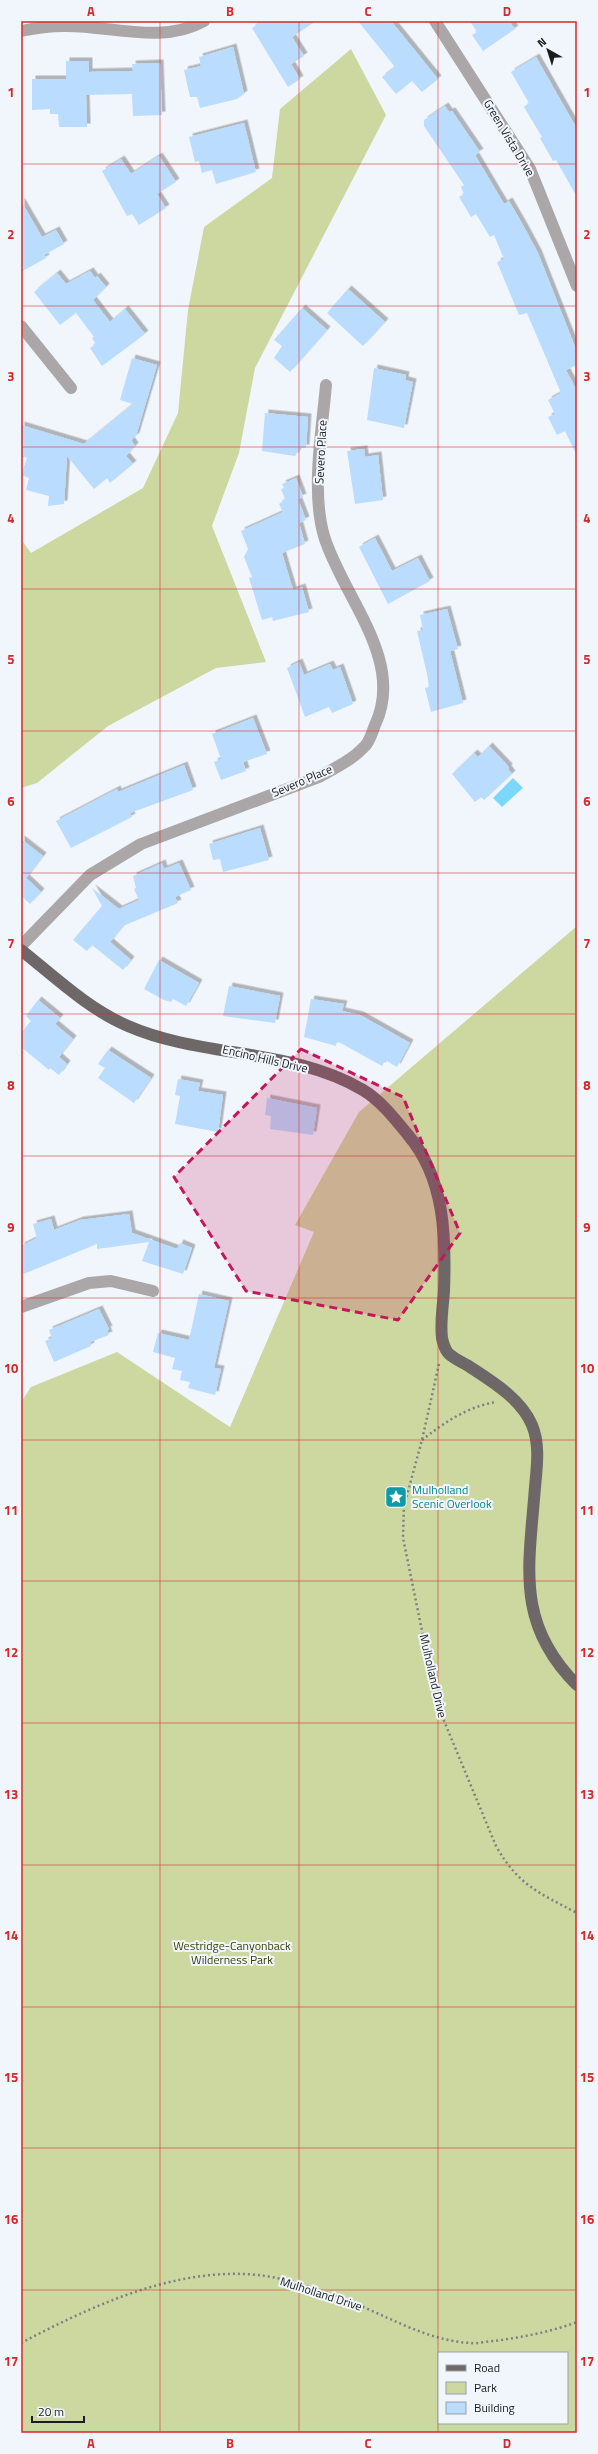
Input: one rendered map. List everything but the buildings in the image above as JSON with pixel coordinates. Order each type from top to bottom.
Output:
[{"type":"main road","name":"Encino Hills Drive","points":[[21,950],[100,1013],[130,1028],[169,1039],[291,1063],[364,1090],[381,1105],[410,1137],[425,1160],[441,1208],[445,1244],[442,1329],[443,1340],[447,1352]]},
{"type":"main road","points":[[447,1352],[503,1390],[518,1405],[532,1424],[538,1453],[528,1580],[535,1624],[557,1665],[577,1685]]},
{"type":"street","points":[[21,31],[65,26],[144,33],[164,32],[195,26],[204,21]]},
{"type":"street","name":"Green Vista Drive","points":[[434,21],[530,169],[577,286]]},
{"type":"street","points":[[21,326],[71,388]]},
{"type":"street","name":"Severo Place","points":[[21,946],[90,876],[141,844],[319,776],[346,762],[366,746],[381,713],[383,685],[380,659],[324,536],[318,502],[326,385]]},
{"type":"street","points":[[21,1308],[89,1283],[111,1281],[153,1291]]},
{"type":"path","name":"Mulholland Drive","points":[[447,1352],[440,1356],[422,1440],[404,1506],[403,1538],[440,1711],[496,1846],[508,1867],[530,1888],[577,1913]]},
{"type":"path","points":[[422,1440],[447,1421],[471,1409],[504,1401],[518,1405]]},
{"type":"path","name":"Mulholland Drive","points":[[21,2343],[80,2314],[136,2291],[194,2278],[243,2274],[286,2280],[348,2301],[418,2332],[471,2344],[524,2337],[577,2322]]},
{"type":"highlighted area","points":[[301,1049],[403,1097],[460,1233],[398,1320],[246,1291],[174,1177]]},
{"type":"green space","points":[[351,49],[386,115],[255,368],[239,453],[212,526],[266,662],[216,668],[108,726],[37,783],[21,788],[21,539],[31,553],[143,488],[178,413],[188,310],[204,227],[272,178],[280,109]]},
{"type":"green space","name":"Westridge-Canyonback Wilderness Park","points":[[577,926],[577,2433],[21,2433],[21,1402],[31,1387],[117,1352],[230,1427],[314,1232],[295,1225],[359,1112]]},
{"type":"water","points":[[513,778],[523,788],[502,807],[493,798]]},
{"type":"place","name":"Mulholland Scenic Overlook","points":[[396,1497]]}]
